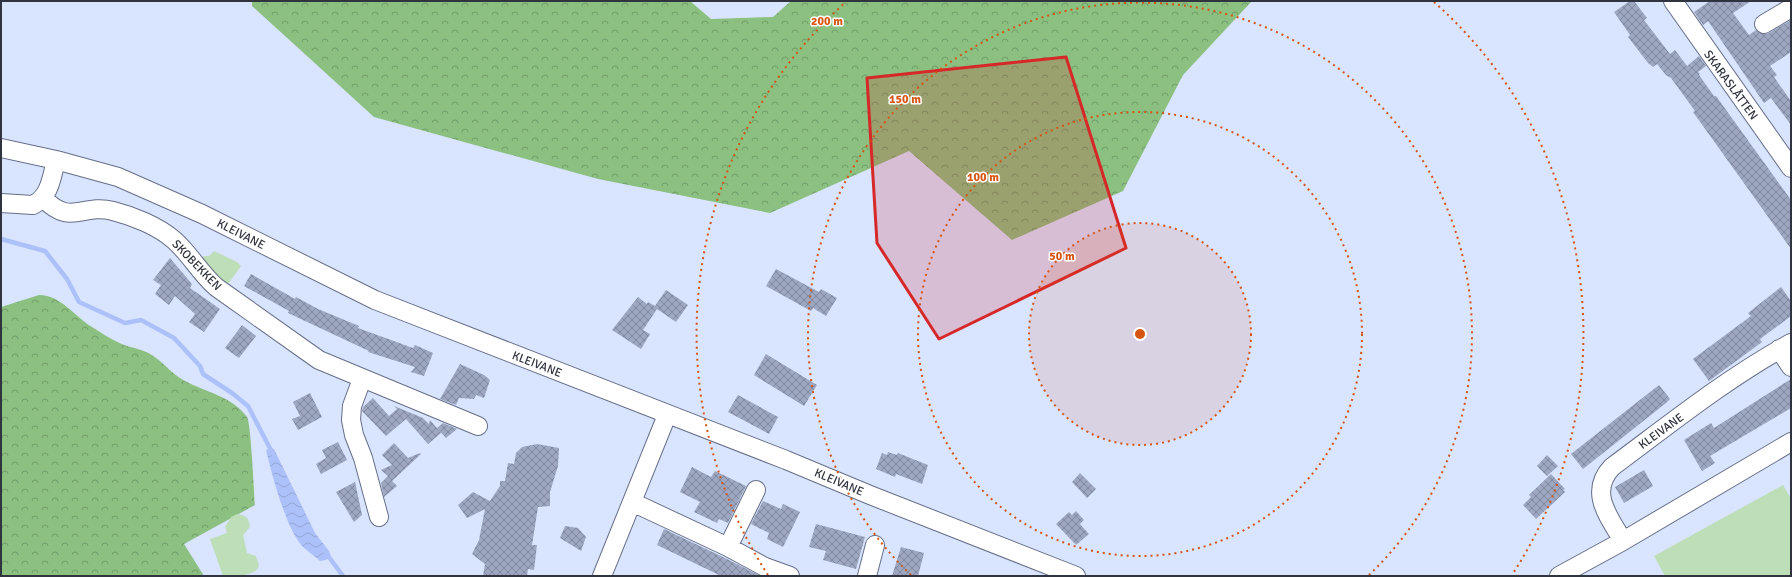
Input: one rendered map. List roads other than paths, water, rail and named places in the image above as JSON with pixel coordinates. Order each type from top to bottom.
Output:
[{"type":"street","name":"SKARASLÅTTEN","points":[[1673,1],[1791,168]]},
{"type":"street","points":[[1764,24],[1791,8]]},
{"type":"street","name":"KLEIVANE","points":[[1,148],[56,160],[118,177],[160,194],[375,300],[1076,576]]},
{"type":"street","points":[[1,203],[33,205],[43,198],[48,190],[56,160]]},
{"type":"street","name":"SKOBEKKEN","points":[[43,198],[63,213],[69,214],[100,209],[112,211],[165,233],[181,248],[203,275],[216,287],[307,353],[319,360],[478,426]]},
{"type":"street","name":"KLEIVANE","points":[[1623,541],[1602,501],[1601,485],[1606,473],[1612,467],[1729,381],[1785,346],[1791,367]]},
{"type":"street","points":[[362,378],[352,406],[351,420],[354,435],[364,462],[379,518]]},
{"type":"street","points":[[602,576],[667,414]]},
{"type":"street","points":[[1559,576],[1623,541],[1791,442]]},
{"type":"street","points":[[728,547],[756,490]]},
{"type":"street","points":[[632,502],[728,547],[765,567],[790,576]]},
{"type":"street","points":[[867,576],[875,545]]},
{"type":"water","points":[[271,448],[274,449],[315,533],[329,551],[331,556],[326,560],[320,561],[305,549],[291,528],[280,501],[266,450]]},
{"type":"waterway","points":[[1,239],[45,251],[67,279],[79,302],[125,323],[141,320],[174,338],[200,366],[203,374],[232,393],[248,406],[273,454]]},
{"type":"waterway","points":[[326,553],[343,576]]}]
